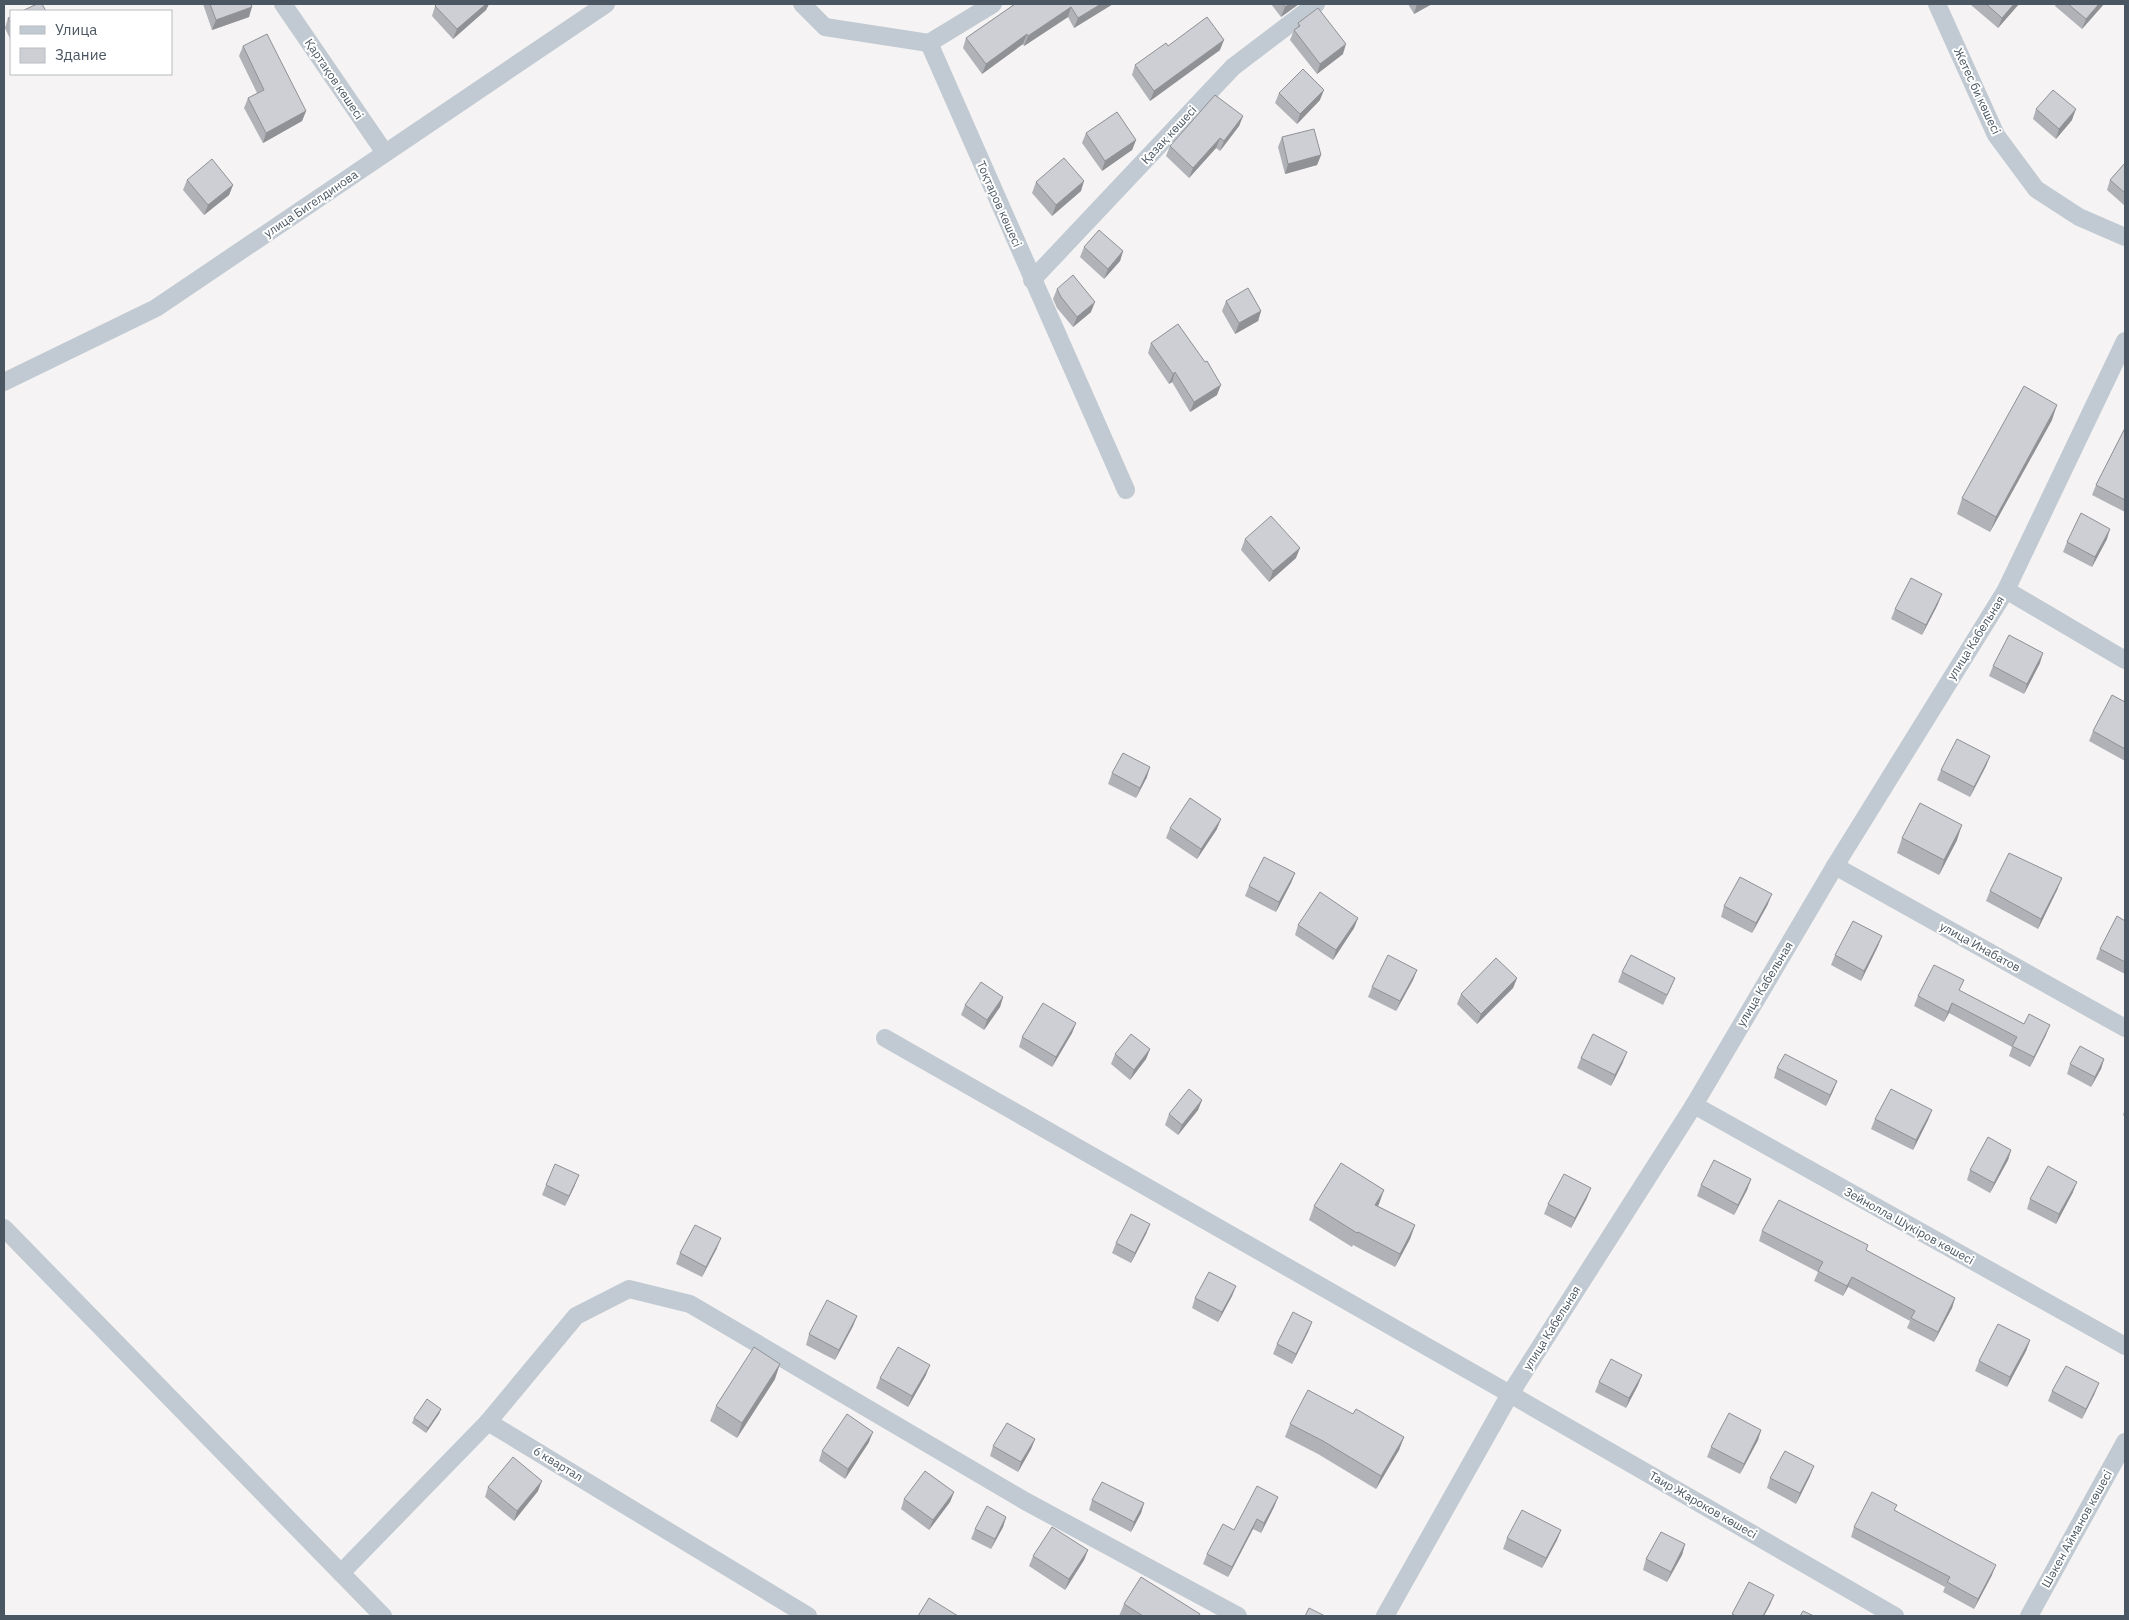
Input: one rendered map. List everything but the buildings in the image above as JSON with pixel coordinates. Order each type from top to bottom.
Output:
[{"type":"street","name":"Қартақов көшесі","points":[[283,4],[385,153]]},
{"type":"street","name":"улица Бигелдинова","points":[[4,382],[156,308],[606,4]]},
{"type":"street","points":[[802,4],[824,27],[929,43],[993,4]]},
{"type":"street","name":"Қазақ көшесі","points":[[1032,280],[1233,67],[1316,4]]},
{"type":"street","name":"Жетес би көшесі","points":[[1937,4],[1996,135],[2036,189],[2079,217],[2125,238]]},
{"type":"street","name":"Тоқтаров көшесі","points":[[929,43],[1126,490]]},
{"type":"street","name":"улица Кабельная","points":[[1385,1616],[1510,1394],[1694,1105],[1835,866],[2006,590],[2125,341]]},
{"type":"street","points":[[2006,590],[2125,660]]},
{"type":"street","name":"улица Инабатов","points":[[1835,866],[2125,1028]]},
{"type":"street","name":"Таир Жароков көшесі","points":[[885,1038],[1896,1616]]},
{"type":"street","name":"Зейнолла Шүкіров көшесі","points":[[1694,1105],[2125,1346]]},
{"type":"street","points":[[4,1228],[383,1616]]},
{"type":"street","points":[[341,1573],[488,1422],[576,1316],[629,1289],[690,1304],[1025,1502],[1238,1616]]},
{"type":"street","name":"6 квартал","points":[[488,1422],[808,1616]]},
{"type":"street","name":"Шәкен Айманов көшесі","points":[[2029,1616],[2125,1442]]}]
